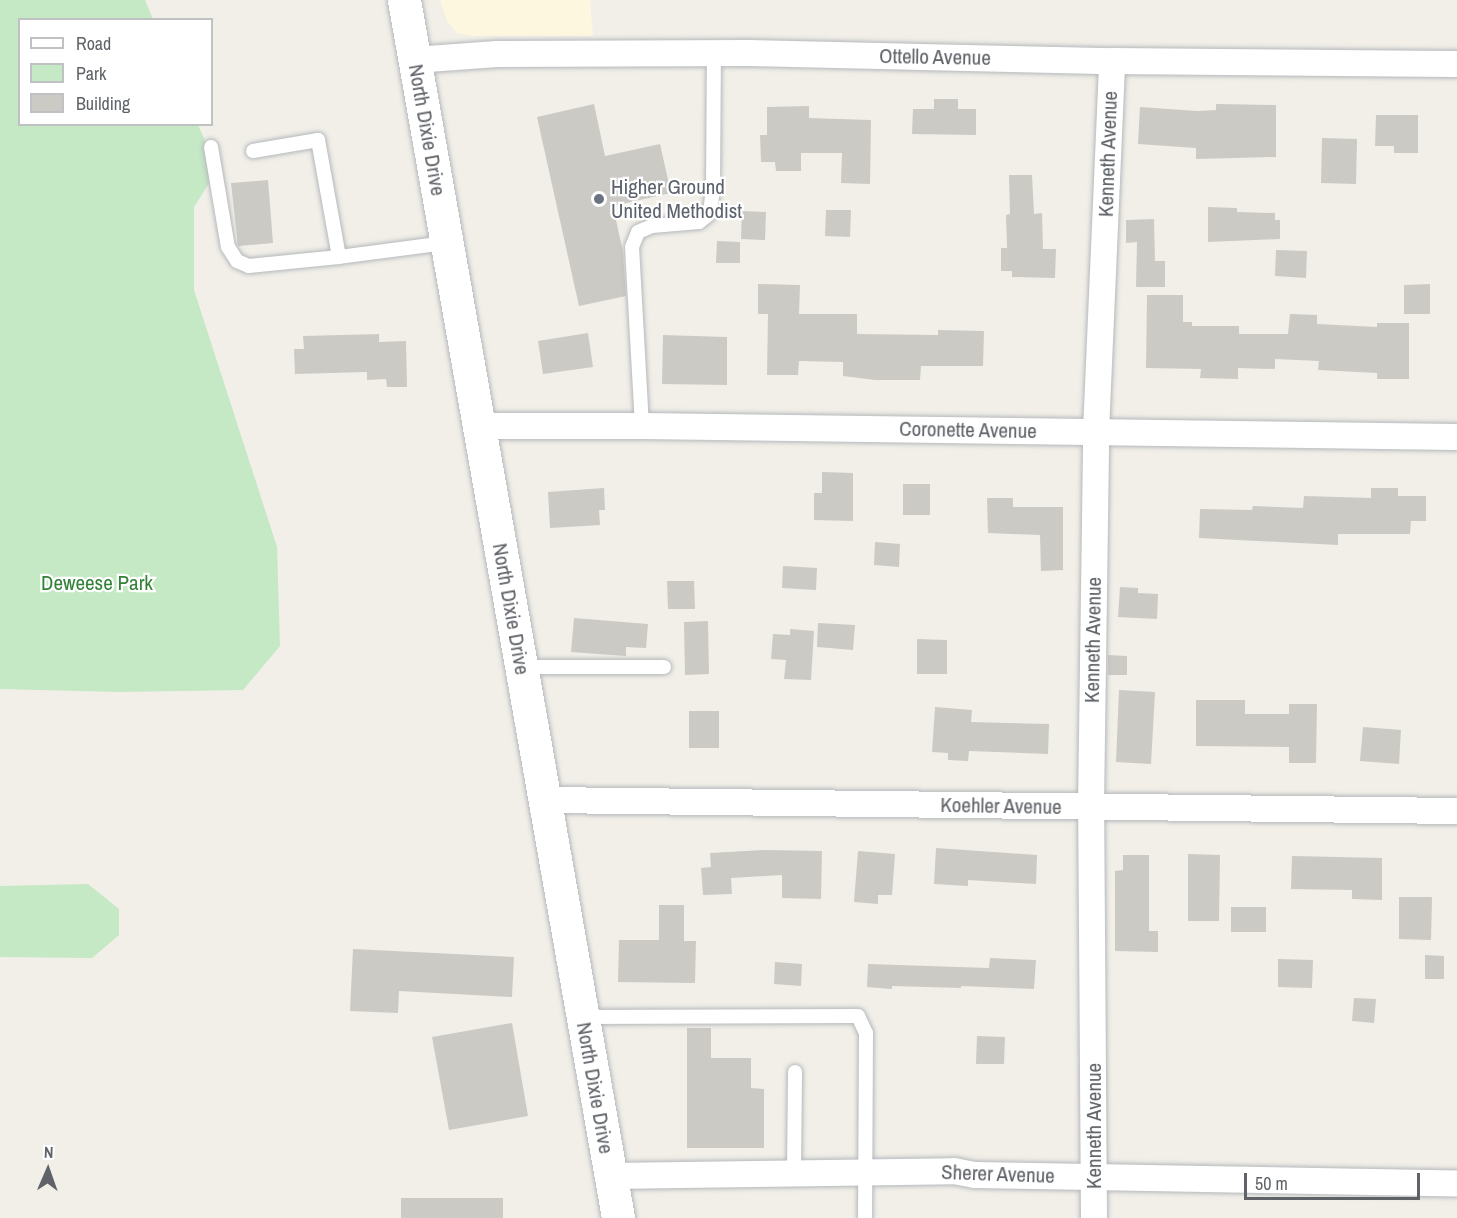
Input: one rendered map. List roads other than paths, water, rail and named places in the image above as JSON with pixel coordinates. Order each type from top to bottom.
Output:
[{"type":"main road","name":"North Dixie Drive","points":[[404,0],[618,1218]]},
{"type":"street","name":"Ottello Avenue","points":[[414,60],[497,54],[714,53],[1112,61],[1457,64]]},
{"type":"street","name":"Kenneth Avenue","points":[[1095,1218],[1091,807],[1096,432],[1112,61]]},
{"type":"street","name":"Coronette Avenue","points":[[479,426],[1457,436]]},
{"type":"street","name":"Koehler Avenue","points":[[544,800],[1457,811]]},
{"type":"street","name":"Sherer Avenue","points":[[610,1176],[954,1171],[975,1175],[1095,1178],[1457,1183]]},
{"type":"lane","points":[[642,426],[632,247],[638,232],[652,226],[699,222],[710,213],[713,188],[714,53]]},
{"type":"lane","points":[[254,151],[318,140],[339,257]]},
{"type":"lane","points":[[211,147],[228,247],[237,261],[249,266],[446,243]]},
{"type":"lane","points":[[521,667],[664,668]]},
{"type":"lane","points":[[582,1017],[858,1016],[866,1033],[865,1218]]},
{"type":"lane","points":[[794,1173],[795,1072]]},
{"type":"place","name":"Higher Ground United Methodist","points":[[599,199]]},
{"type":"park label","name":"Deweese Park","points":[[97,583]]}]
